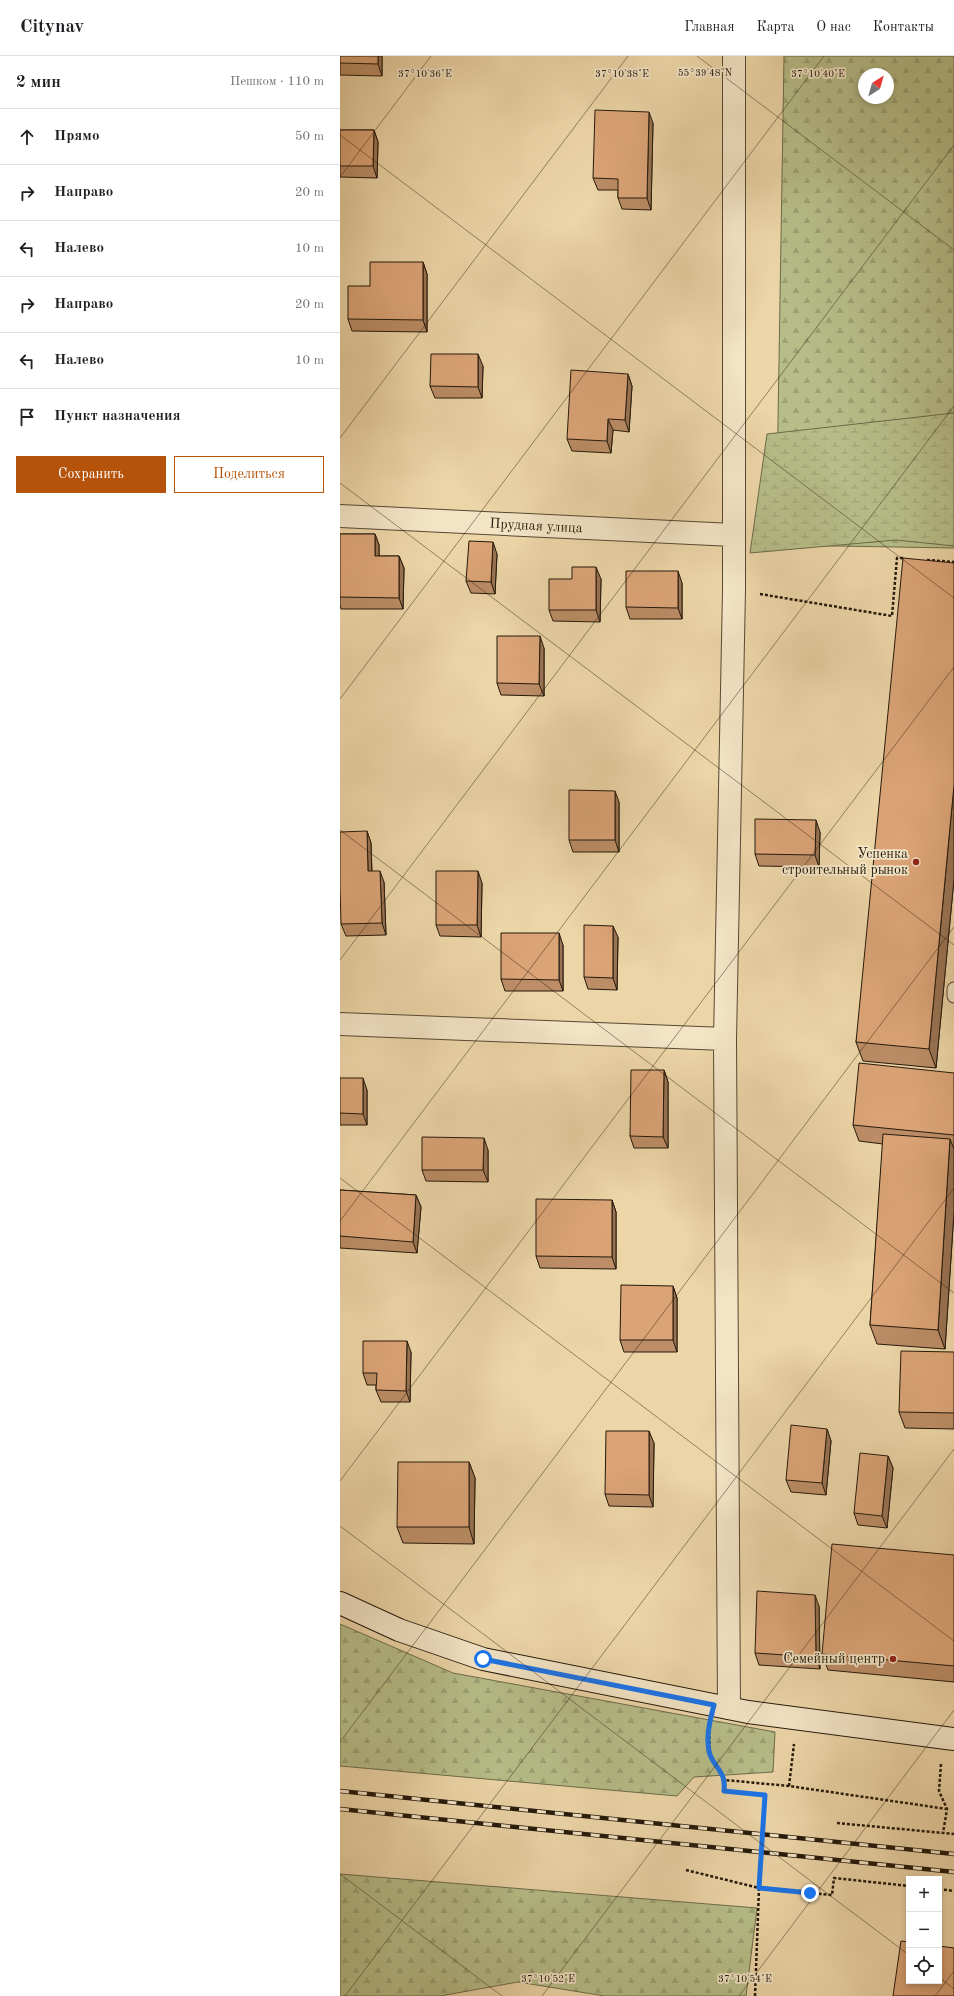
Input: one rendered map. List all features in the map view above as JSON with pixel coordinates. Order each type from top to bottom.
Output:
[{"type":"street","points":[[722,1706],[724,1038],[734,590],[734,56]]},
{"type":"street","name":"Прудная улица","points":[[340,516],[733,535]]},
{"type":"street","points":[[340,1024],[724,1038]]},
{"type":"street","points":[[340,1603],[399,1630],[483,1659],[798,1720],[949,1738]]},
{"type":"lane","points":[[954,989],[954,996]]},
{"type":"path","points":[[734,590],[892,616],[897,558],[912,559]]},
{"type":"path","points":[[926,560],[954,562]]},
{"type":"path","points":[[722,1706],[708,1727],[710,1754],[725,1780],[724,1791],[765,1795],[759,1888],[755,1996]]},
{"type":"path","points":[[789,1786],[798,1720]]},
{"type":"path","points":[[943,1833],[947,1809],[939,1791],[949,1738]]},
{"type":"path","points":[[725,1780],[789,1786],[947,1809]]},
{"type":"path","points":[[837,1823],[954,1834]]},
{"type":"path","points":[[686,1870],[759,1888],[832,1894],[834,1878],[906,1886]]},
{"type":"path","points":[[942,1889],[954,1891]]},
{"type":"green space","points":[[784,56],[954,56],[954,548],[776,545]]},
{"type":"green space","points":[[954,413],[954,546],[896,540],[750,553],[767,434]]},
{"type":"green space","points":[[340,1624],[453,1673],[775,1732],[773,1772],[694,1777],[677,1796],[340,1766]]},
{"type":"green space","points":[[340,1874],[757,1908],[746,1996],[605,1996],[518,1982],[440,1996],[340,1996]]},
{"type":"building","points":[[340,56],[378,56],[378,64],[340,63]]},
{"type":"building","points":[[595,110],[649,112],[647,198],[618,198],[618,179],[593,178]]},
{"type":"building","points":[[340,130],[374,130],[373,166],[340,166]]},
{"type":"building","points":[[370,262],[423,262],[423,320],[348,319],[348,286],[370,286]]},
{"type":"building","points":[[431,354],[478,354],[478,387],[430,386]]},
{"type":"building","points":[[571,370],[628,374],[625,420],[608,419],[607,441],[567,439]]},
{"type":"building","points":[[340,534],[375,534],[375,556],[399,556],[399,598],[340,597]]},
{"type":"building","points":[[469,541],[493,542],[491,582],[466,581]]},
{"type":"building","name":"Успенка строительный рынок","points":[[903,558],[954,563],[954,785],[929,1049],[856,1042]]},
{"type":"building","points":[[572,567],[596,567],[596,610],[549,610],[549,579],[572,579]]},
{"type":"building","points":[[626,571],[678,571],[678,608],[626,607]]},
{"type":"building","points":[[497,636],[540,636],[539,684],[497,683]]},
{"type":"building","points":[[569,790],[615,791],[615,840],[569,840]]},
{"type":"building","points":[[755,819],[816,820],[815,855],[755,854]]},
{"type":"building","points":[[367,831],[368,871],[380,871],[382,923],[341,924],[340,832]]},
{"type":"building","points":[[436,871],[478,871],[477,925],[436,925]]},
{"type":"building","points":[[584,925],[613,926],[613,978],[584,977]]},
{"type":"building","points":[[501,933],[559,933],[559,980],[501,979]]},
{"type":"building","points":[[859,1063],[954,1073],[954,1135],[853,1125]]},
{"type":"building","points":[[631,1070],[664,1070],[663,1137],[630,1136]]},
{"type":"building","points":[[340,1078],[363,1078],[363,1114],[340,1113]]},
{"type":"building","points":[[883,1134],[950,1139],[938,1330],[870,1325]]},
{"type":"building","points":[[422,1137],[484,1138],[483,1170],[422,1170]]},
{"type":"building","points":[[340,1190],[416,1195],[413,1242],[340,1236]]},
{"type":"building","points":[[536,1199],[612,1200],[612,1257],[536,1256]]},
{"type":"building","points":[[621,1285],[673,1286],[673,1340],[620,1340]]},
{"type":"building","points":[[363,1341],[407,1341],[406,1391],[376,1390],[377,1373],[363,1373]]},
{"type":"building","points":[[901,1351],[954,1352],[954,1413],[899,1412]]},
{"type":"building","points":[[791,1425],[827,1429],[822,1483],[786,1480]]},
{"type":"building","points":[[606,1431],[649,1431],[649,1495],[605,1494]]},
{"type":"building","points":[[860,1453],[888,1456],[882,1516],[854,1513]]},
{"type":"building","points":[[398,1462],[469,1462],[469,1527],[397,1527]]},
{"type":"building","points":[[832,1544],[954,1555],[954,1666],[822,1654]]},
{"type":"building","points":[[757,1591],[815,1595],[816,1657],[755,1653]]},
{"type":"building","points":[[901,1941],[906,1942],[906,1984],[942,1984],[942,1946],[954,1948],[954,1996],[893,1996]]},
{"type":"railway","points":[[340,1791],[954,1854]]},
{"type":"railway","points":[[340,1809],[954,1872]]},
{"type":"place","name":"Успенка строительный рынок","points":[[916,862]]},
{"type":"place","name":"Семейный центр","points":[[893,1659]]},
{"type":"route","points":[[483,1659],[714,1705],[708,1727],[710,1754],[725,1780],[724,1791],[765,1795],[759,1888],[810,1893]]}]
